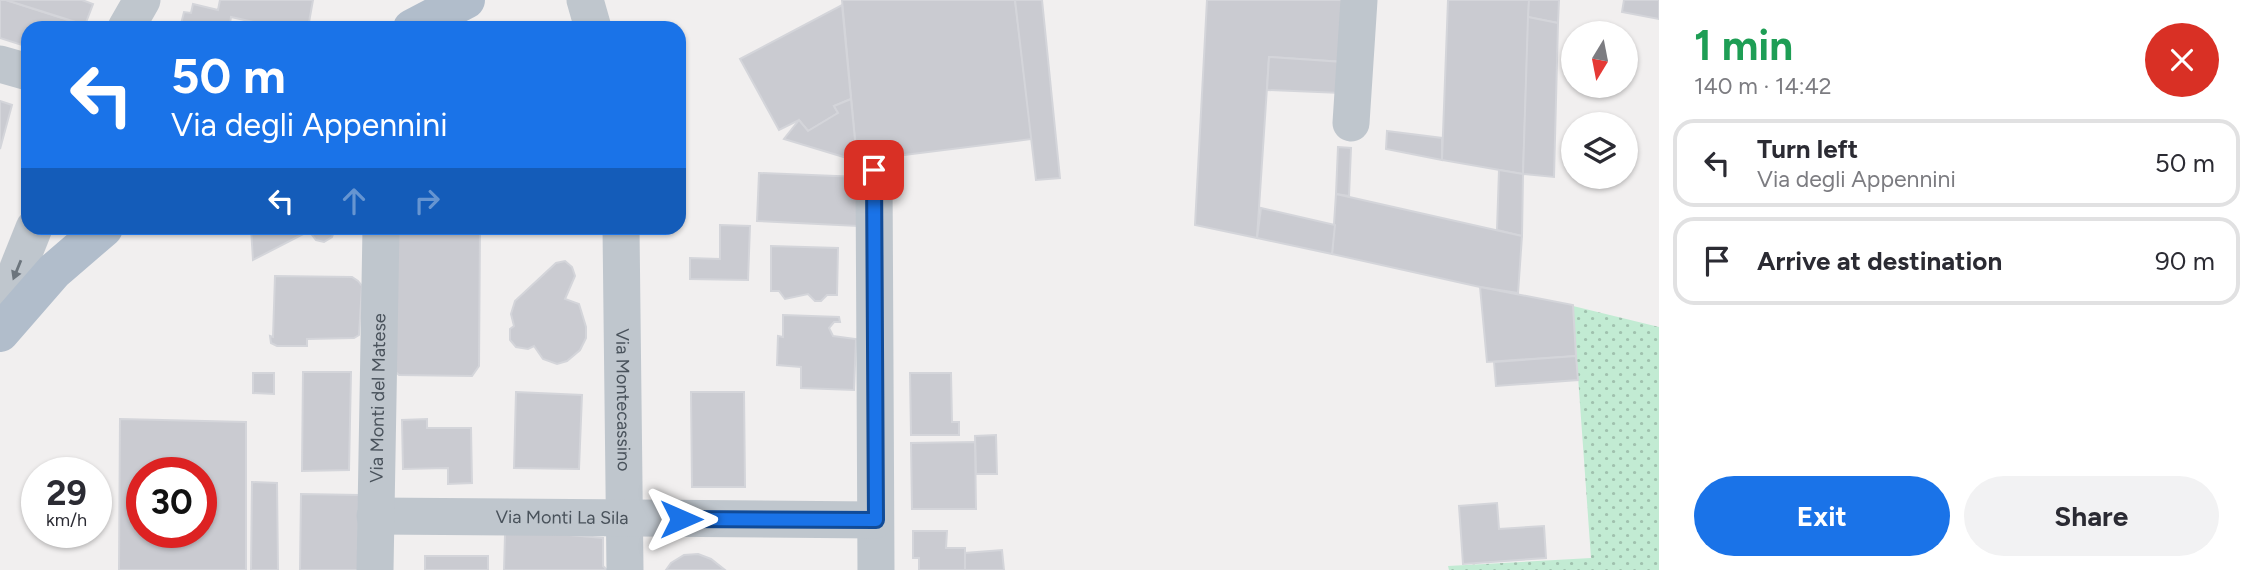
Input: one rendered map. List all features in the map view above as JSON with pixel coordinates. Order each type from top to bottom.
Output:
[{"type":"main road","points":[[426,21],[466,0]]},
{"type":"main road","points":[[0,332],[54,271],[96,235]]},
{"type":"street","points":[[130,21],[142,0]]},
{"type":"street","points":[[585,0],[591,21]]},
{"type":"street","points":[[1351,123],[1359,0]]},
{"type":"street","points":[[0,64],[21,70]]},
{"type":"street","points":[[874,170],[876,570]]},
{"type":"street","points":[[0,313],[31,235]]},
{"type":"street","name":"Via Monti del Matese","points":[[375,570],[381,235]]},
{"type":"street","name":"Via Montecassino","points":[[621,235],[625,570]]},
{"type":"street","name":"Via Monti La Sila","points":[[375,516],[876,520]]},
{"type":"green space","points":[[1573,306],[1659,327],[1659,570],[1449,570],[1448,566],[1591,558]]},
{"type":"building","points":[[0,0],[71,21],[21,21],[21,45],[0,38]]},
{"type":"building","points":[[6,0],[82,0],[93,4],[87,21],[72,21]]},
{"type":"building","points":[[220,0],[313,0],[309,21],[249,21],[231,17],[230,21],[182,21],[184,12],[191,13],[193,4],[218,10]]},
{"type":"building","points":[[842,0],[1015,0],[1032,139],[857,161]]},
{"type":"building","points":[[1015,0],[1042,0],[1060,178],[1036,180]]},
{"type":"building","points":[[1207,0],[1346,0],[1343,62],[1269,57],[1257,238],[1195,225]]},
{"type":"building","points":[[1448,0],[1529,0],[1523,174],[1442,160]]},
{"type":"building","points":[[1529,0],[1559,0],[1558,23],[1528,17]]},
{"type":"building","points":[[1624,0],[1659,0],[1659,19],[1622,12]]},
{"type":"building","points":[[842,5],[851,99],[834,106],[838,113],[808,131],[799,120],[779,130],[740,59]]},
{"type":"building","points":[[1528,17],[1558,23],[1554,177],[1523,174]]},
{"type":"building","points":[[1269,57],[1343,62],[1341,93],[1267,90]]},
{"type":"building","points":[[851,99],[857,161],[784,139],[799,120],[808,131],[838,113],[834,106]]},
{"type":"building","points":[[0,101],[12,105],[0,149]]},
{"type":"building","points":[[1387,131],[1442,138],[1442,160],[1386,149]]},
{"type":"building","points":[[1338,147],[1351,148],[1349,196],[1336,194]]},
{"type":"building","points":[[1499,170],[1523,174],[1522,236],[1497,230]]},
{"type":"building","points":[[759,173],[860,177],[858,226],[757,221]]},
{"type":"building","points":[[1336,194],[1522,236],[1518,293],[1332,254]]},
{"type":"building","points":[[1261,208],[1335,225],[1332,254],[1257,238]]},
{"type":"building","points":[[720,225],[750,226],[748,280],[690,279],[690,258],[720,259]]},
{"type":"building","points":[[251,235],[301,235],[253,260]]},
{"type":"building","points":[[312,235],[333,235],[324,242],[316,240]]},
{"type":"building","points":[[394,235],[480,235],[479,366],[472,376],[399,375],[389,366]]},
{"type":"building","points":[[771,246],[838,248],[837,295],[827,295],[821,301],[815,301],[808,294],[785,299],[779,291],[771,291]]},
{"type":"building","points":[[565,261],[572,267],[575,276],[565,299],[579,304],[586,327],[586,338],[580,350],[567,361],[557,364],[543,359],[534,346],[528,349],[516,347],[510,340],[510,329],[514,326],[511,314],[515,301],[556,263]]},
{"type":"building","points":[[275,276],[352,277],[358,281],[362,286],[359,335],[354,338],[307,339],[307,346],[277,346],[271,343]]},
{"type":"building","points":[[1480,287],[1573,305],[1576,356],[1487,362]]},
{"type":"building","points":[[783,315],[839,317],[840,322],[834,322],[829,328],[833,336],[856,339],[854,390],[801,388],[801,367],[777,365],[778,336],[783,337]]},
{"type":"building","points":[[1576,356],[1578,380],[1496,386],[1494,362]]},
{"type":"building","points":[[303,372],[351,372],[349,470],[302,471]]},
{"type":"building","points":[[253,373],[274,373],[274,394],[253,393]]},
{"type":"building","points":[[910,373],[951,373],[952,422],[959,422],[959,435],[911,435]]},
{"type":"building","points":[[516,392],[582,395],[579,469],[514,468]]},
{"type":"building","points":[[691,392],[744,392],[745,487],[692,487]]},
{"type":"building","points":[[120,419],[246,422],[246,570],[119,570]]},
{"type":"building","points":[[427,419],[427,428],[471,428],[472,483],[448,484],[448,468],[403,469],[402,420]]},
{"type":"building","points":[[996,435],[997,474],[976,474],[975,436]]},
{"type":"building","points":[[975,442],[976,509],[912,509],[911,443]]},
{"type":"building","points":[[252,482],[277,483],[278,570],[251,570]]},
{"type":"building","points":[[301,494],[359,495],[358,570],[300,570]]},
{"type":"building","points":[[1497,503],[1499,529],[1544,526],[1546,558],[1463,564],[1459,506]]},
{"type":"building","points":[[513,530],[603,538],[603,566],[607,570],[504,570],[505,535]]},
{"type":"building","points":[[913,531],[947,531],[946,548],[965,548],[965,570],[919,570],[919,558],[913,558]]},
{"type":"building","points":[[1002,550],[1004,570],[965,570],[965,553]]},
{"type":"building","points":[[698,554],[711,559],[725,570],[666,570],[671,563],[684,555]]},
{"type":"building","points":[[425,556],[488,556],[488,570],[425,570]]},
{"type":"route","points":[[681,519],[876,520],[874,170]]}]
